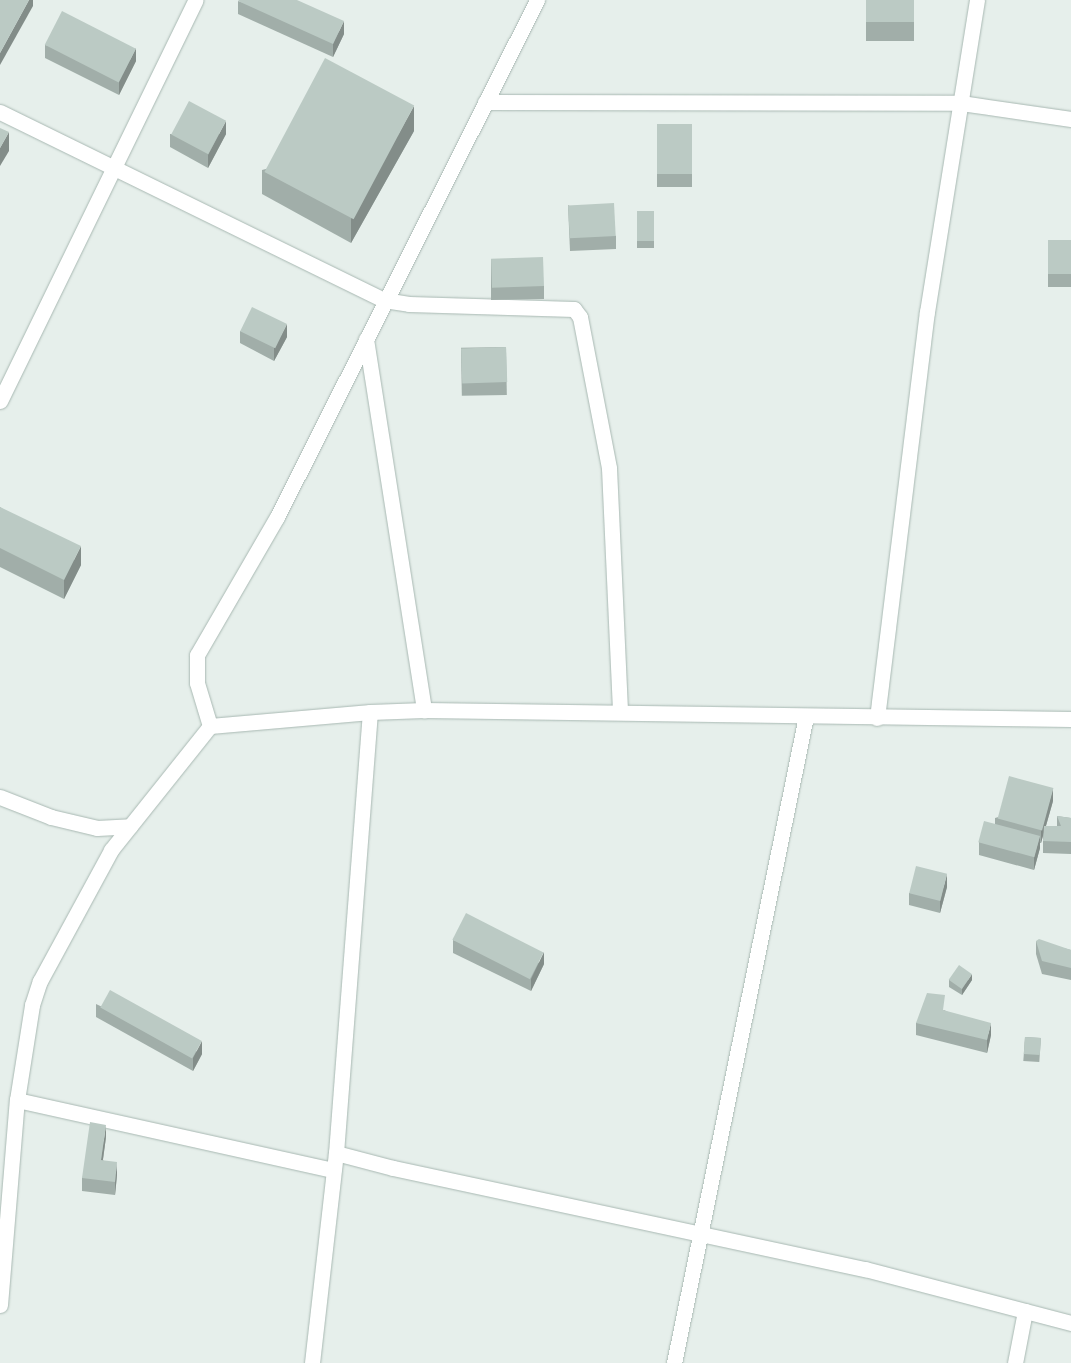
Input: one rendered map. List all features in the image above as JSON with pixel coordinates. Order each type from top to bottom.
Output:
[{"type":"street","points":[[0,401],[196,0]]},
{"type":"street","points":[[210,726],[197,683],[197,655],[277,518],[384,300],[537,0]]},
{"type":"street","points":[[877,718],[927,312],[977,0]]},
{"type":"street","points":[[485,102],[961,103],[1071,119]]},
{"type":"street","points":[[0,112],[384,300],[409,304],[562,307],[574,310],[580,317],[609,468],[620,712]]},
{"type":"street","points":[[366,340],[424,710]]},
{"type":"street","points":[[0,1305],[6,1149],[17,1100],[32,1005],[40,981],[94,880],[130,826],[210,726],[370,712],[424,710],[877,718],[1071,719]]},
{"type":"street","points":[[312,1363],[336,1153],[370,712]]},
{"type":"street","points":[[674,1363],[806,716]]},
{"type":"street","points":[[0,797],[51,817],[97,828],[130,826]]},
{"type":"street","points":[[17,1100],[333,1170]]},
{"type":"street","points":[[336,1153],[865,1269],[1071,1323]]},
{"type":"street","points":[[1015,1363],[1024,1311]]},
{"type":"building","points":[[0,0],[29,0],[0,53]]},
{"type":"building","points":[[239,0],[297,0],[344,21],[333,44]]},
{"type":"building","points":[[866,0],[914,0],[914,22],[866,22]]},
{"type":"building","points":[[62,11],[136,49],[119,83],[45,45]]},
{"type":"building","points":[[325,58],[414,105],[354,219],[264,172]]},
{"type":"building","points":[[189,101],[226,121],[208,154],[171,135]]},
{"type":"building","points":[[657,124],[692,124],[692,174],[657,174]]},
{"type":"building","points":[[0,128],[9,132],[0,148]]},
{"type":"building","points":[[614,203],[616,236],[570,238],[568,205]]},
{"type":"building","points":[[637,211],[654,211],[654,241],[637,241]]},
{"type":"building","points":[[1048,240],[1071,240],[1071,274],[1048,274]]},
{"type":"building","points":[[543,257],[544,286],[492,288],[491,259]]},
{"type":"building","points":[[252,307],[287,324],[275,348],[240,331]]},
{"type":"building","points":[[506,347],[507,382],[462,384],[461,349]]},
{"type":"building","points":[[0,507],[81,546],[64,580],[0,548]]},
{"type":"building","points":[[1009,776],[1053,788],[1042,830],[998,819]]},
{"type":"building","points":[[1057,816],[1071,818],[1071,842],[1043,841],[1044,826],[1061,826]]},
{"type":"building","points":[[984,821],[1040,836],[1034,857],[978,842]]},
{"type":"building","points":[[916,866],[947,874],[940,901],[909,893]]},
{"type":"building","points":[[466,913],[544,952],[530,979],[452,940]]},
{"type":"building","points":[[1039,939],[1071,950],[1071,968],[1042,961],[1036,941]]},
{"type":"building","points":[[959,965],[972,974],[962,989],[949,980]]},
{"type":"building","points":[[110,990],[202,1041],[192,1058],[100,1007]]},
{"type":"building","points":[[927,993],[945,995],[943,1010],[991,1023],[987,1040],[916,1023]]},
{"type":"building","points":[[1025,1037],[1041,1038],[1040,1055],[1024,1054]]},
{"type":"building","points":[[90,1122],[106,1125],[101,1160],[117,1162],[115,1182],[82,1178]]}]
